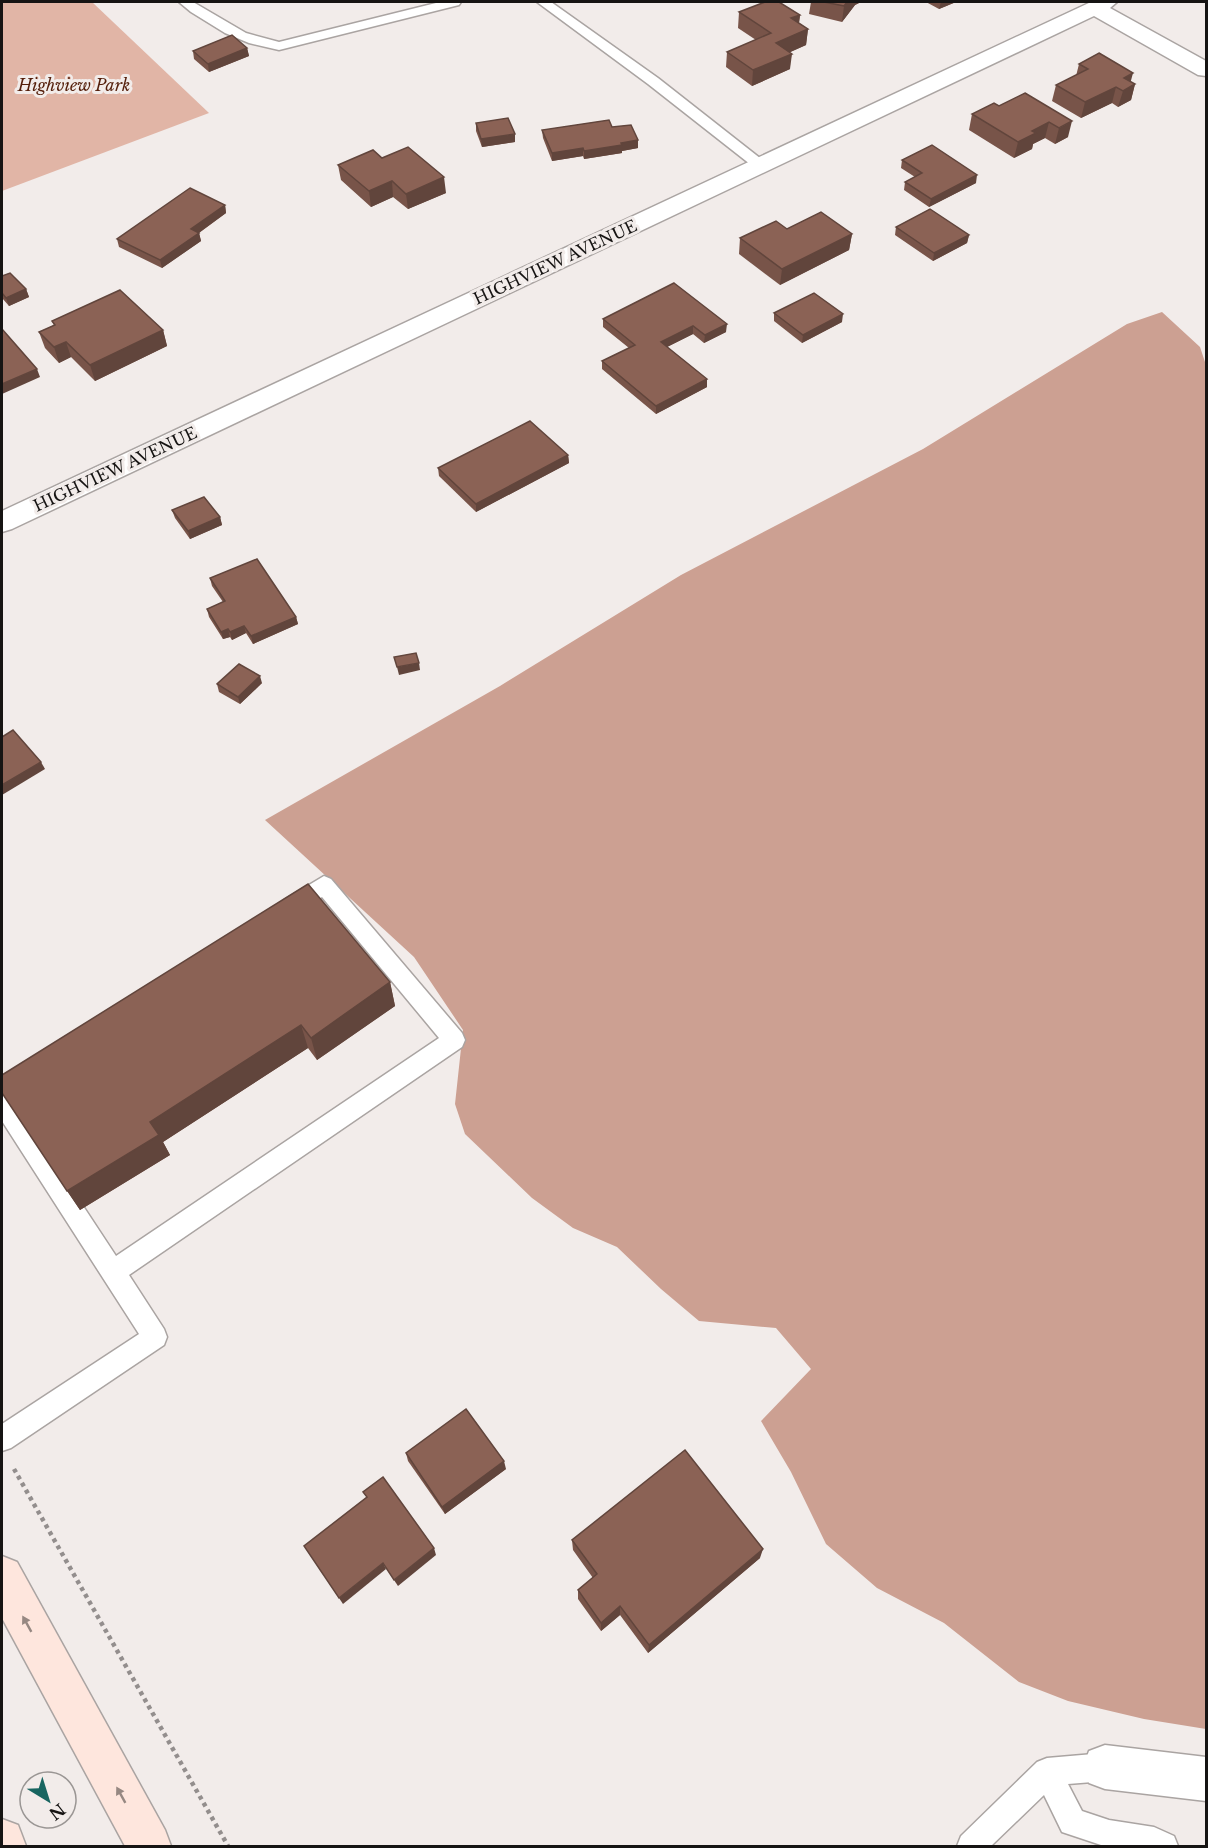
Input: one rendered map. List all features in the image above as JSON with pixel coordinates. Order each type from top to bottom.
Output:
[{"type":"main road","points":[[2,1577],[149,1846]]},
{"type":"main road","points":[[2,1841],[4,1846]]},
{"type":"street","name":"HIGHVIEW AVENUE","points":[[2,522],[1101,5]]},
{"type":"street","points":[[1101,5],[1206,70]]},
{"type":"street","points":[[1105,1767],[1206,1779]]},
{"type":"lane","points":[[185,2],[243,38],[261,44],[279,46],[454,2]]},
{"type":"lane","points":[[541,2],[653,81],[760,165]]},
{"type":"lane","points":[[112,1272],[454,1040],[324,885],[274,916]]},
{"type":"lane","points":[[2,1102],[155,1337],[2,1439]]},
{"type":"lane","points":[[970,1846],[1047,1772],[1105,1767]]},
{"type":"lane","points":[[1047,1772],[1072,1822],[1109,1834],[1154,1841],[1164,1846]]},
{"type":"path","points":[[13,1468],[228,1846]]},
{"type":"green space","name":"Highview Park","points":[[2,2],[92,2],[209,113],[2,191]]},
{"type":"shaded area","points":[[1162,312],[1200,347],[1206,365],[1206,1729],[1144,1719],[1068,1701],[1019,1682],[944,1623],[877,1588],[826,1544],[791,1472],[761,1421],[811,1369],[776,1328],[699,1321],[617,1247],[573,1228],[532,1198],[465,1134],[455,1104],[463,1030],[414,957],[265,820],[500,686],[681,575],[923,449],[1127,324]]},
{"type":"building","points":[[765,2],[779,2],[800,15],[791,18],[808,29],[776,43],[792,54],[753,70],[727,52],[771,33],[739,12]]},
{"type":"building","points":[[824,2],[847,2],[844,6]]},
{"type":"building","points":[[232,35],[247,48],[208,64],[193,51]]},
{"type":"building","points":[[1099,53],[1133,73],[1124,78],[1135,84],[1123,91],[1116,87],[1085,102],[1056,85],[1088,69],[1079,64]]},
{"type":"building","points":[[1025,93],[1072,121],[1059,128],[1049,122],[1032,131],[1036,133],[1018,142],[972,114],[994,103],[999,106]]},
{"type":"building","points":[[508,118],[515,134],[481,139],[476,123]]},
{"type":"building","points":[[609,120],[612,127],[631,125],[638,140],[584,151],[583,148],[552,153],[542,130]]},
{"type":"building","points":[[932,145],[977,175],[931,199],[905,182],[922,173],[902,160]]},
{"type":"building","points":[[408,147],[444,177],[406,194],[392,181],[369,191],[338,165],[373,150],[382,158]]},
{"type":"building","points":[[190,188],[225,205],[191,229],[199,233],[160,260],[117,239]]},
{"type":"building","points":[[930,209],[969,235],[934,253],[896,227]]},
{"type":"building","points":[[821,212],[852,234],[782,269],[740,238],[776,221],[787,229]]},
{"type":"building","points":[[10,273],[26,289],[6,298],[2,293],[2,276]]},
{"type":"building","points":[[674,283],[727,324],[705,335],[693,326],[661,342],[707,379],[656,406],[602,361],[635,345],[603,319]]},
{"type":"building","points":[[120,290],[163,330],[90,365],[66,342],[54,347],[39,332],[55,325],[52,321]]},
{"type":"building","points":[[814,293],[843,314],[803,335],[774,313]]},
{"type":"building","points":[[2,329],[37,369],[2,384]]},
{"type":"building","points":[[530,421],[568,455],[476,504],[438,468]]},
{"type":"building","points":[[204,497],[220,517],[188,531],[172,510]]},
{"type":"building","points":[[257,559],[296,617],[251,636],[244,626],[230,632],[228,629],[221,632],[207,609],[225,601],[210,578]]},
{"type":"building","points":[[416,653],[419,663],[397,667],[394,657]]},
{"type":"building","points":[[239,664],[260,676],[238,697],[217,684]]},
{"type":"building","points":[[13,730],[41,762],[2,785],[2,737]]},
{"type":"building","points":[[308,884],[390,982],[311,1038],[301,1025],[150,1122],[159,1135],[67,1191],[2,1093],[2,1075]]},
{"type":"building","points":[[466,1409],[504,1461],[442,1507],[406,1453]]},
{"type":"building","points":[[685,1450],[763,1549],[649,1645],[620,1606],[601,1623],[578,1590],[597,1574],[572,1540]]},
{"type":"building","points":[[383,1477],[434,1548],[394,1580],[383,1563],[339,1598],[304,1546],[367,1497],[363,1492]]}]
